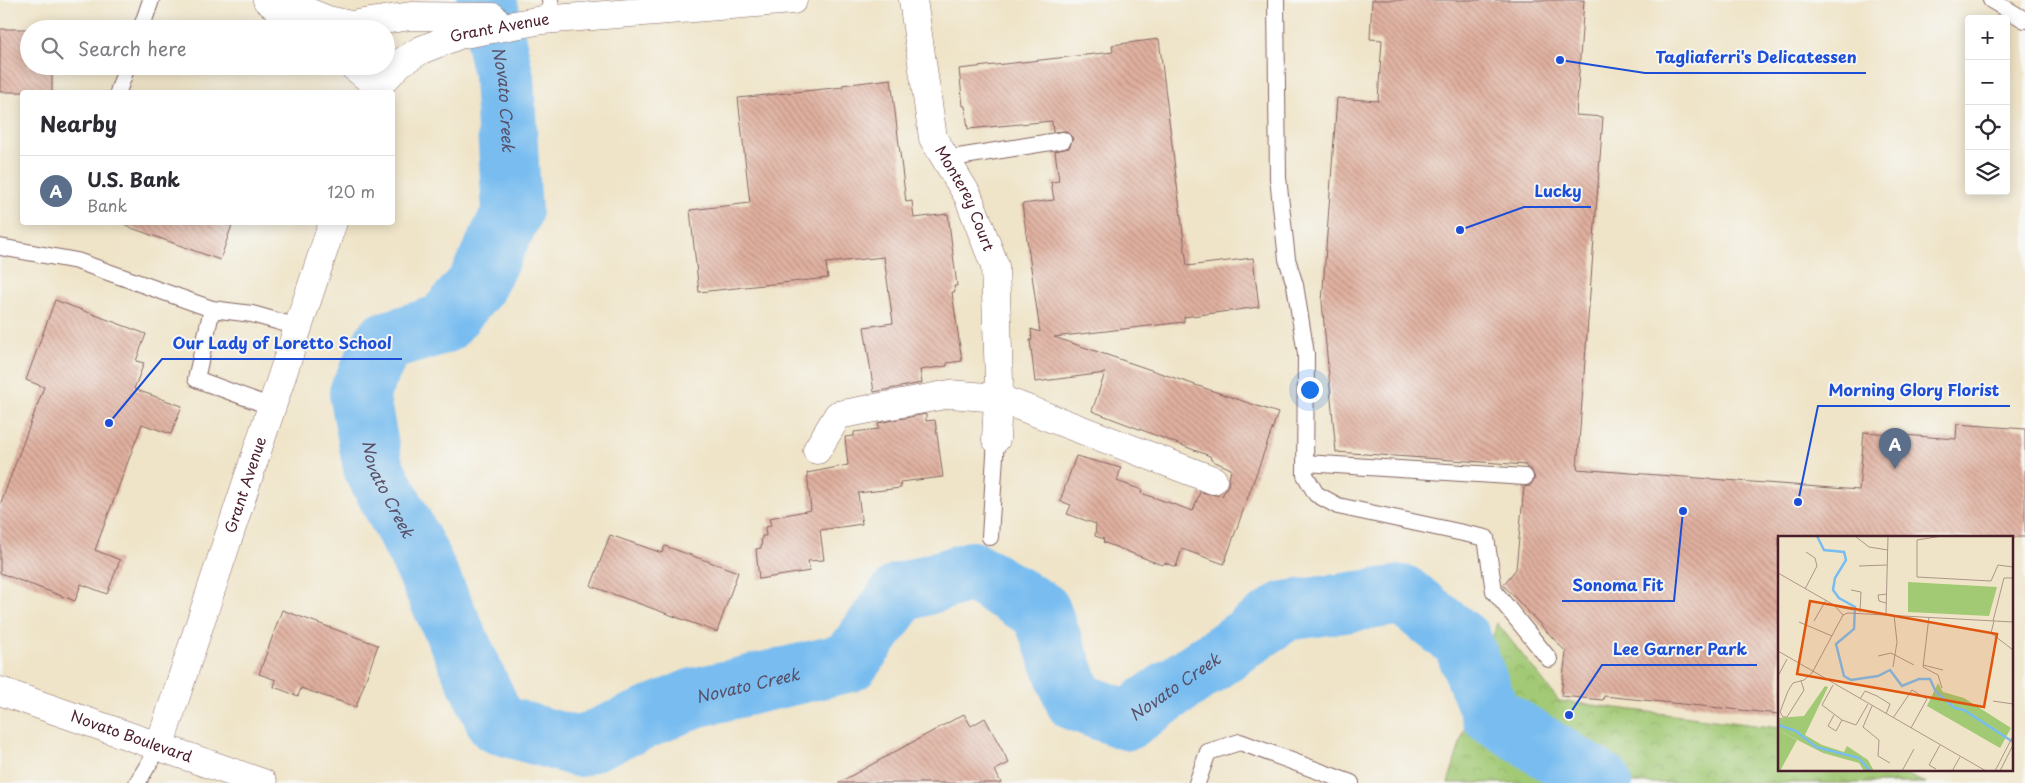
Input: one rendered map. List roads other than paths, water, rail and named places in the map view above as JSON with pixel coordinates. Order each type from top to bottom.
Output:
[{"type":"street","points":[[267,0],[293,20]]},
{"type":"street","name":"Grant Avenue","points":[[278,0],[328,20]]},
{"type":"street","name":"Grant Avenue","points":[[384,20],[411,16],[470,24],[548,13],[793,0]]},
{"type":"street","name":"Monterey Court","points":[[913,0],[933,138],[968,196],[995,266],[998,398],[996,439]]},
{"type":"street","name":"Grant Avenue","points":[[395,69],[421,50],[459,35],[470,24]]},
{"type":"street","points":[[362,75],[377,89]]},
{"type":"street","name":"Grant Avenue","points":[[377,89],[390,75]]},
{"type":"street","name":"Grant Avenue","points":[[159,747],[332,225]]},
{"type":"street","points":[[817,450],[838,415],[950,394],[998,398],[1213,480]]},
{"type":"street","name":"Novato Boulevard","points":[[0,691],[263,783]]},
{"type":"lane","points":[[144,20],[151,0]]},
{"type":"lane","points":[[1276,0],[1278,178],[1287,258],[1295,285],[1306,354],[1304,475],[1316,494],[1338,506],[1486,538],[1494,590],[1549,658]]},
{"type":"lane","points":[[1991,0],[2025,20]]},
{"type":"lane","points":[[119,90],[125,75]]},
{"type":"lane","points":[[946,159],[1063,140]]},
{"type":"lane","points":[[0,247],[77,260],[212,309],[252,314],[298,328]]},
{"type":"lane","points":[[212,309],[196,379],[272,407]]},
{"type":"lane","points":[[990,537],[996,439]]},
{"type":"lane","points":[[1305,463],[1525,477]]},
{"type":"lane","points":[[1197,783],[1208,752],[1240,742],[1351,783]]},
{"type":"lane","points":[[137,783],[159,747]]},
{"type":"waterway","name":"Novato Creek","points":[[487,0],[504,78],[512,213],[476,285],[443,324],[384,342],[359,393],[373,467],[421,559],[497,724],[578,747],[694,698],[850,662],[900,593],[972,571],[1041,611],[1075,701],[1127,720],[1285,611],[1403,595],[1462,641],[1491,714],[1602,783]]},
{"type":"place","name":"Tagliaferri's Delicatessen","points":[[1560,60]]},
{"type":"place","name":"Lucky","points":[[1460,230]]},
{"type":"place","name":"Our Lady of Loretto School","points":[[109,423]]},
{"type":"place","name":"U.S. Bank","points":[[1895,469]]},
{"type":"place","name":"Morning Glory Florist","points":[[1798,502]]},
{"type":"place","name":"Sonoma Fit","points":[[1683,511]]},
{"type":"place","name":"Lee Garner Park","points":[[1569,715]]}]
